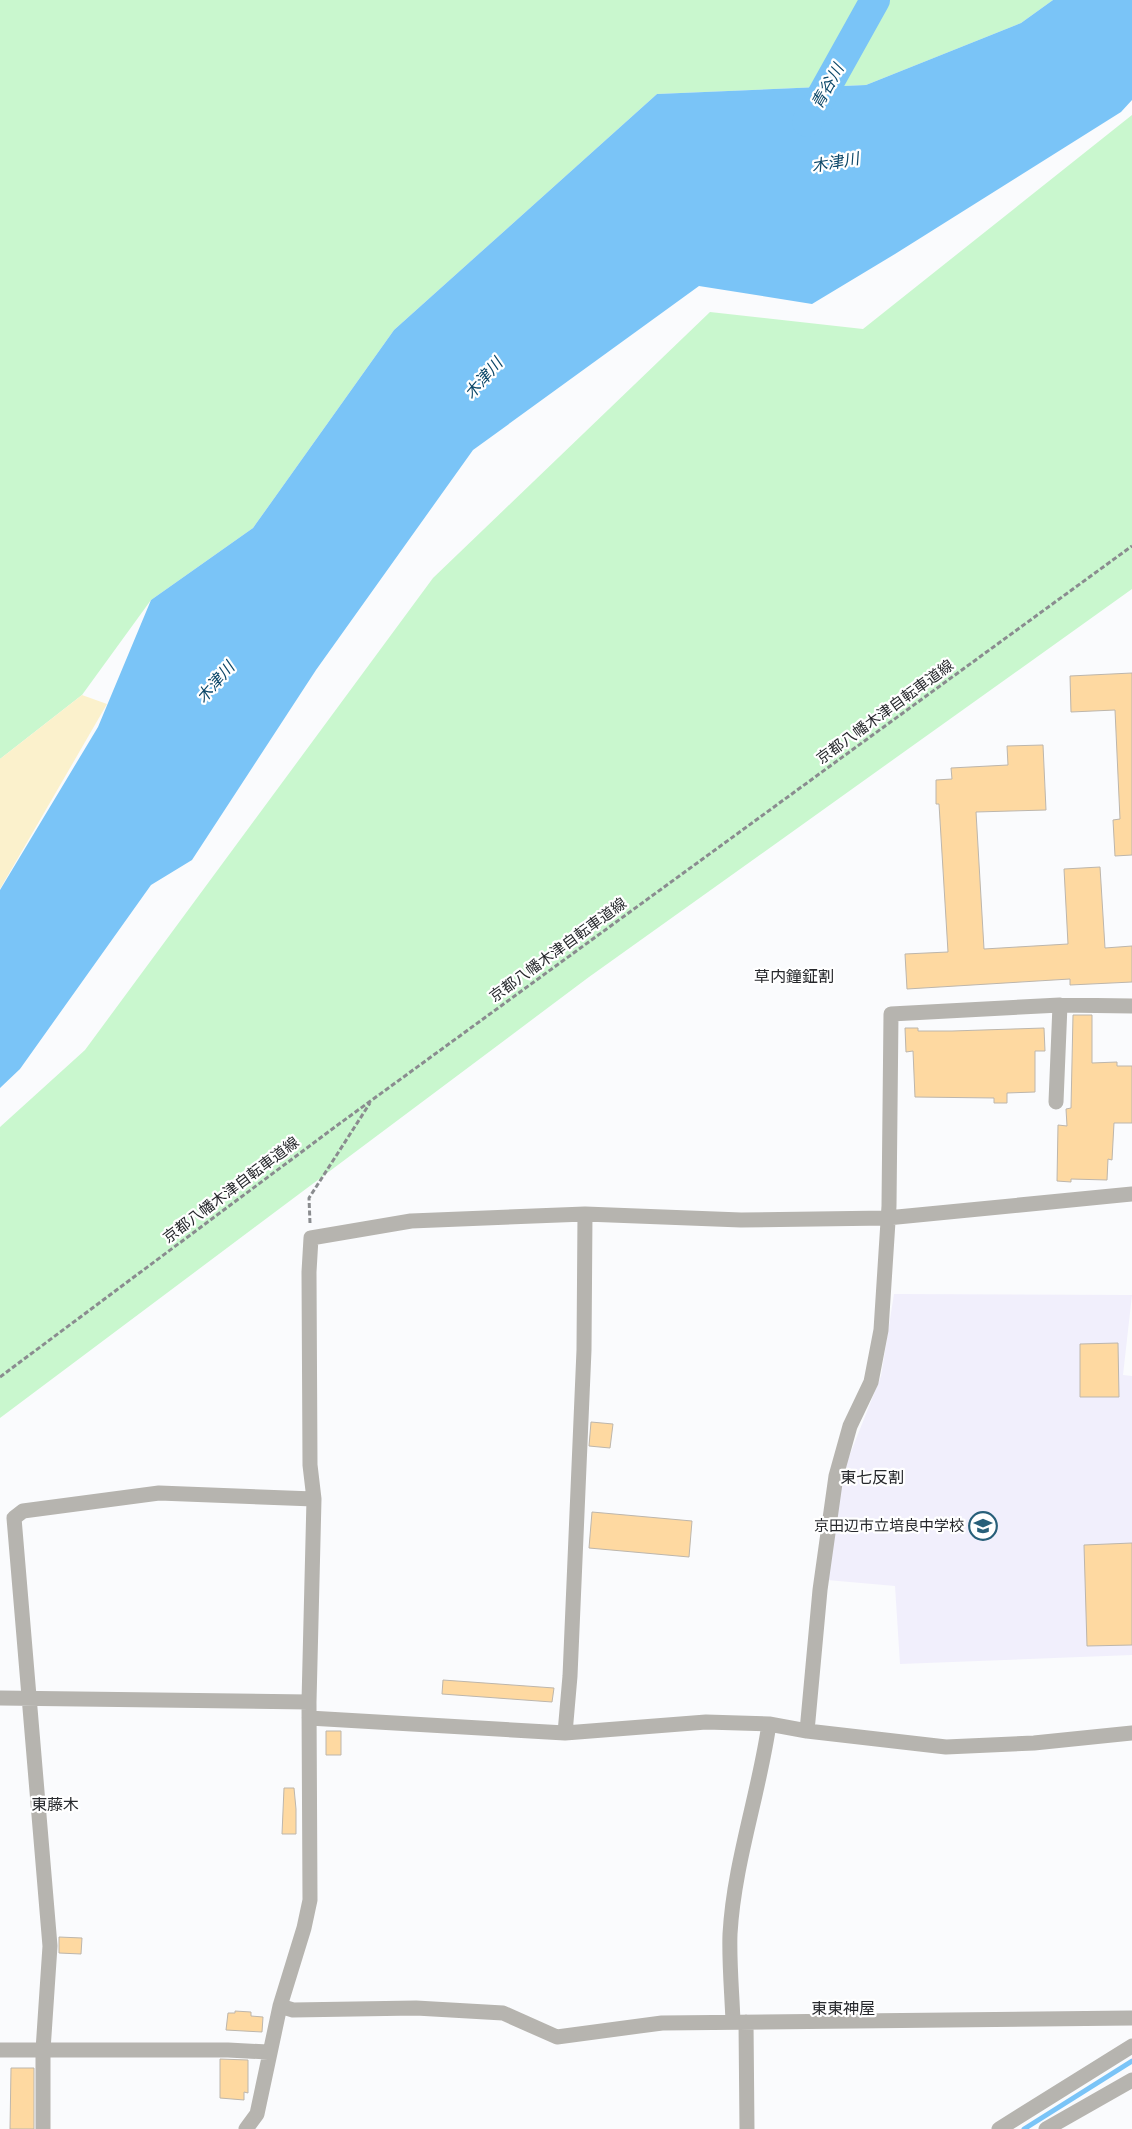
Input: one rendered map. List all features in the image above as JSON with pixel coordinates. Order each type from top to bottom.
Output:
[{"type":"street","points":[[807,1731],[820,1590],[836,1476],[850,1426],[871,1382],[881,1330],[887,1218],[891,1014],[1060,1005],[1132,1006]]},
{"type":"street","points":[[1056,1102],[1060,1005]]},
{"type":"street","points":[[246,2129],[257,2114],[268,2052],[304,1928],[310,1900],[309,1702],[314,1499],[310,1465],[308,1272],[311,1238],[411,1221],[585,1214],[741,1220],[887,1218],[1132,1194],[1132,1179]]},
{"type":"street","points":[[565,1733],[570,1676],[584,1350],[585,1214]]},
{"type":"street","points":[[43,2129],[43,2050],[50,1946],[14,1518],[23,1511],[159,1493],[314,1499]]},
{"type":"street","points":[[0,1698],[309,1702]]},
{"type":"street","points":[[309,1718],[565,1733],[706,1722],[768,1724],[807,1731],[946,1747],[1034,1743],[1132,1733]]},
{"type":"street","points":[[747,2129],[740,2022],[730,1935],[738,1873],[765,1750],[768,1724]]},
{"type":"street","points":[[280,2006],[293,2010],[416,2008],[503,2013],[557,2037],[662,2023],[1132,2018]]},
{"type":"street","points":[[999,2129],[1132,2046]]},
{"type":"street","points":[[0,2050],[228,2050],[268,2052]]},
{"type":"street","points":[[1046,2129],[1132,2080]]},
{"type":"path","name":"京都八幡木津自転車道線","points":[[0,1377],[371,1100],[1132,546]]},
{"type":"path","points":[[311,1238],[309,1198],[371,1100]]},
{"type":"shaded area","name":"京田辺市立培良中学校","points":[[894,1294],[1132,1295],[1123,1375],[1132,1376],[1132,1655],[900,1664],[895,1586],[827,1580],[843,1472],[881,1376]]},
{"type":"green space","points":[[0,0],[1053,0],[1021,23],[866,85],[657,94],[394,330],[253,528],[151,600],[82,695],[0,759]]},
{"type":"green space","points":[[1132,115],[1132,589],[589,977],[0,1418],[0,1127],[85,1050],[433,578],[710,312],[863,329]]},
{"type":"sand","points":[[82,695],[107,704],[0,889],[0,759]]},
{"type":"water","name":"木津川","points":[[1053,0],[1132,0],[1132,100],[1121,112],[812,304],[699,286],[473,450],[316,670],[192,860],[151,885],[20,1069],[0,1088],[0,890],[98,727],[151,600],[253,528],[394,330],[657,94],[866,85],[1021,23]]},
{"type":"building","points":[[1132,673],[1132,855],[1115,856],[1113,820],[1120,819],[1115,710],[1071,712],[1070,676]]},
{"type":"building","points":[[1043,745],[1046,810],[976,812],[984,949],[1068,944],[1064,869],[1100,867],[1105,948],[1132,946],[1132,982],[1070,985],[1070,979],[907,989],[905,954],[948,952],[939,804],[936,804],[936,780],[952,779],[951,768],[1008,765],[1007,746]]},
{"type":"building","points":[[1073,1015],[1092,1015],[1092,1063],[1117,1062],[1117,1066],[1132,1066],[1132,1123],[1114,1123],[1112,1160],[1108,1159],[1107,1180],[1071,1179],[1071,1182],[1057,1181],[1058,1125],[1067,1126],[1066,1109],[1071,1108]]},
{"type":"building","points":[[905,1028],[918,1028],[918,1031],[952,1031],[1044,1028],[1045,1051],[1035,1051],[1035,1092],[1007,1093],[1007,1103],[994,1103],[994,1098],[915,1097],[913,1051],[906,1052]]},
{"type":"building","points":[[1118,1343],[1119,1397],[1080,1397],[1080,1344]]},
{"type":"building","points":[[591,1422],[613,1424],[610,1448],[589,1446]]},
{"type":"building","points":[[592,1512],[692,1521],[689,1557],[589,1548]]},
{"type":"building","points":[[1132,1543],[1132,1645],[1087,1646],[1084,1545]]},
{"type":"building","points":[[443,1680],[554,1688],[552,1702],[442,1694]]},
{"type":"building","points":[[326,1731],[341,1731],[341,1755],[326,1755]]},
{"type":"building","points":[[284,1788],[294,1788],[296,1834],[282,1834]]},
{"type":"building","points":[[59,1937],[82,1938],[81,1954],[59,1953]]},
{"type":"building","points":[[235,2011],[251,2012],[251,2016],[263,2017],[262,2032],[226,2030],[228,2013],[235,2013]]},
{"type":"building","points":[[220,2059],[248,2060],[248,2093],[244,2092],[244,2100],[220,2098]]},
{"type":"building","points":[[11,2068],[34,2068],[34,2129],[10,2129]]},
{"type":"waterway","name":"青谷川","points":[[807,122],[875,0]]},
{"type":"waterway","points":[[1024,2129],[1132,2061]]},
{"type":"place","name":"京田辺市立培良中学校","points":[[983,1526]]},
{"type":"district","name":"草内鐘鉦割","points":[[794,976]]},
{"type":"district","name":"東七反割","points":[[872,1477]]},
{"type":"district","name":"東藤木","points":[[55,1804]]},
{"type":"district","name":"東東神屋","points":[[843,2008]]}]
